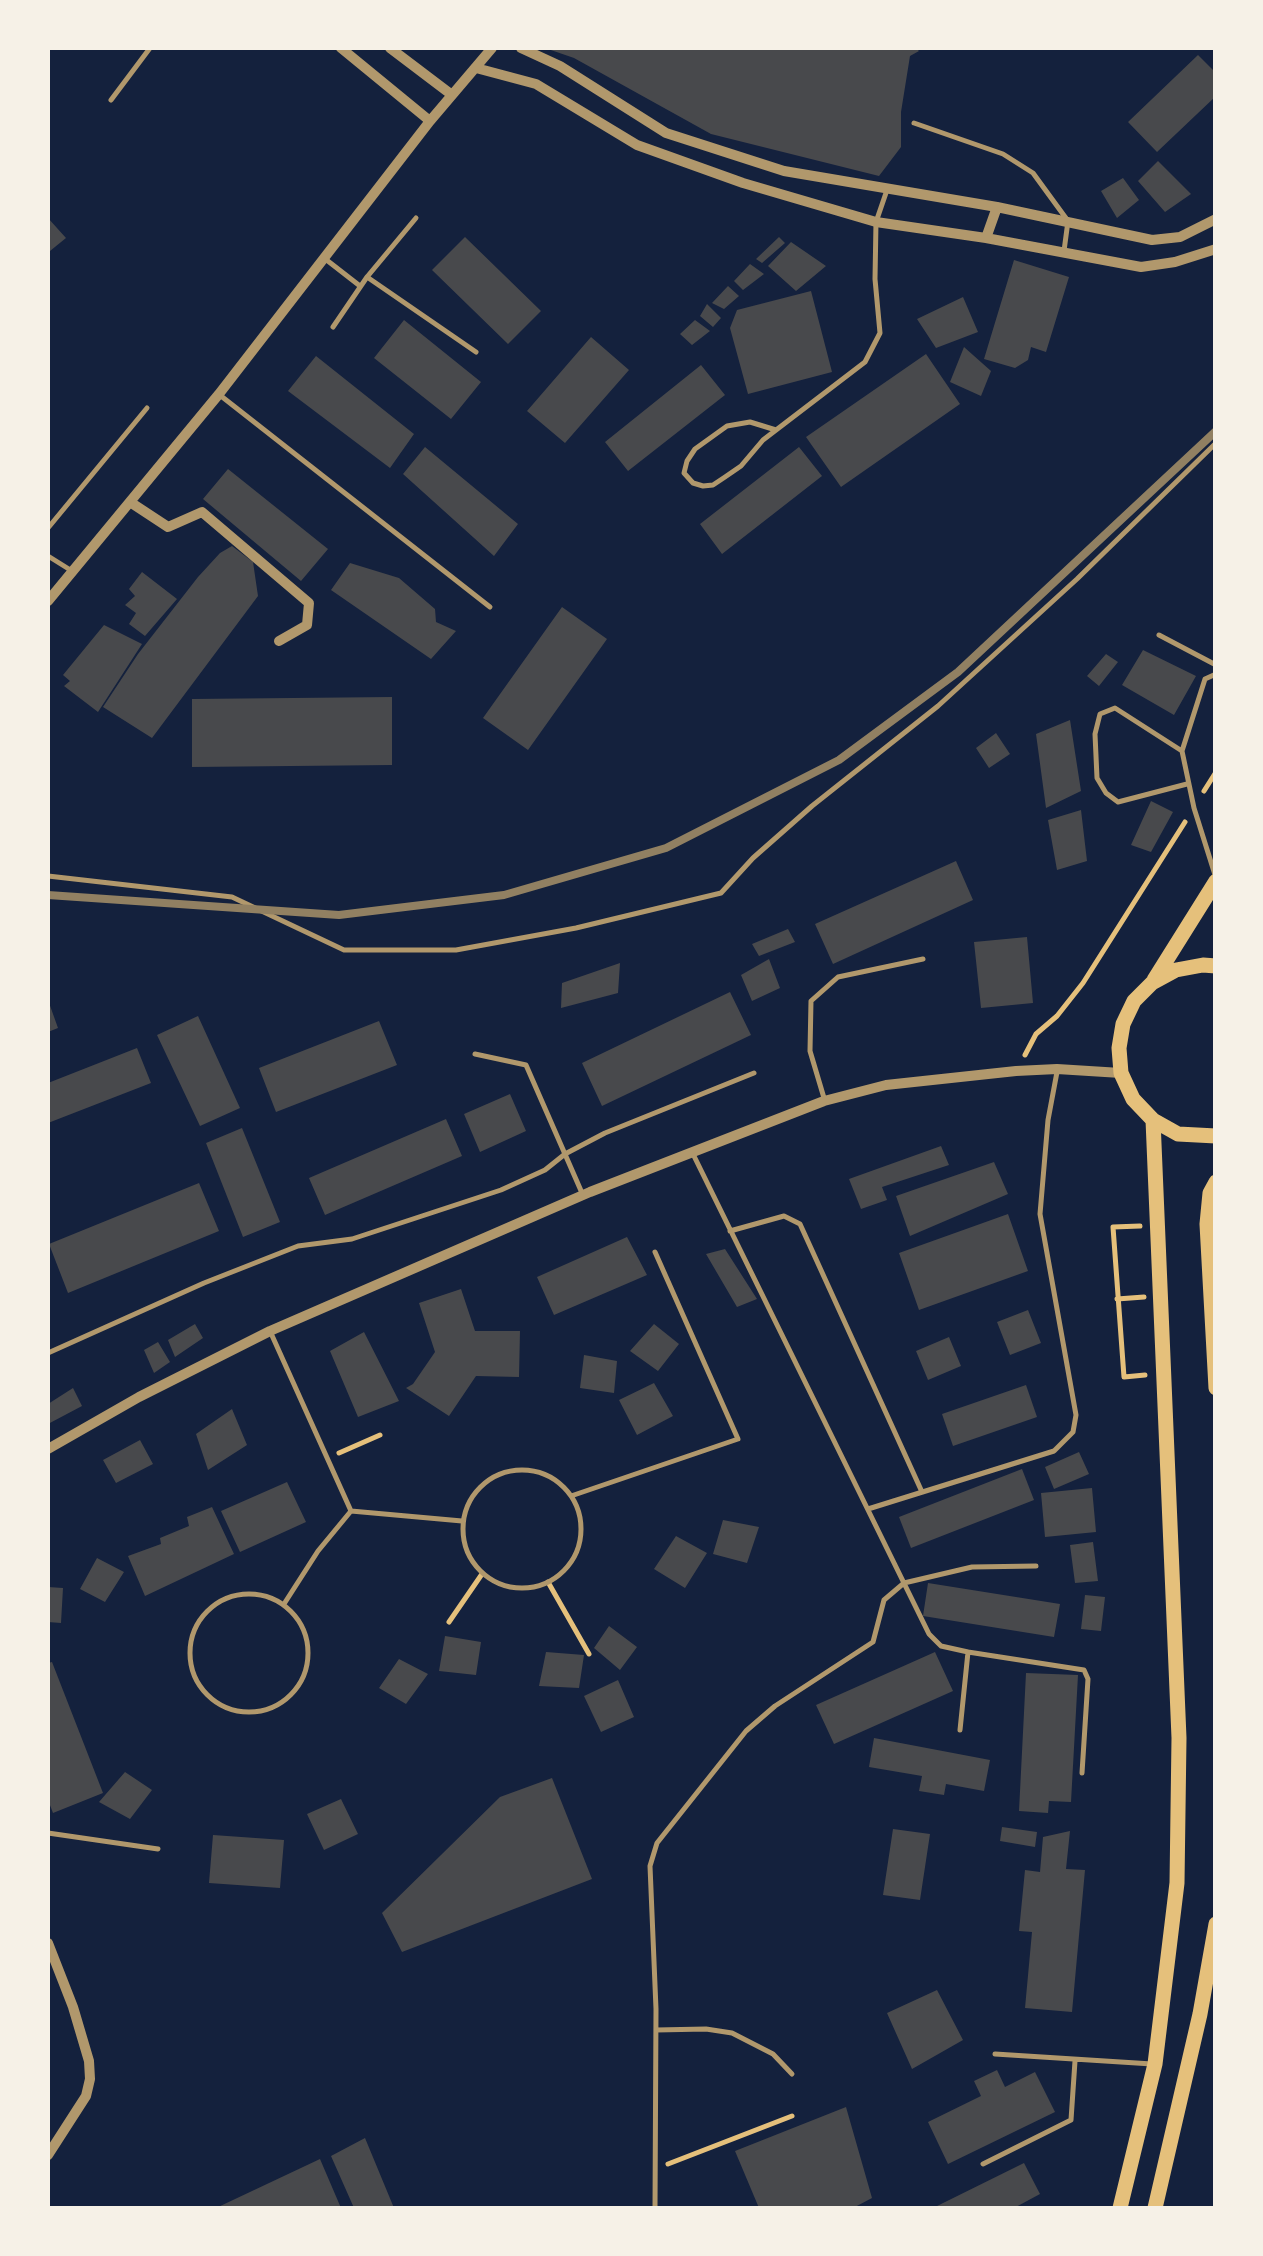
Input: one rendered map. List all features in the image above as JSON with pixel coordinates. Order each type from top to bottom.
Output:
[{"type":"main road","points":[[1152,984],[1216,880]]},
{"type":"main road","points":[[1216,966],[1176,970],[1152,984],[1134,1001],[1123,1024],[1118,1048],[1121,1073],[1133,1099],[1153,1120],[1178,1134],[1216,1136]]},
{"type":"main road","points":[[1120,2208],[1154,2064],[1177,1883],[1178,1738],[1153,1120]]},
{"type":"main road","points":[[1216,1182],[1210,1193],[1207,1224],[1216,1388]]},
{"type":"main road","points":[[1155,2208],[1200,2014],[1216,1924]]},
{"type":"street","points":[[341,48],[430,121]]},
{"type":"street","points":[[390,48],[452,95]]},
{"type":"street","points":[[48,601],[219,394],[430,121],[492,48]]},
{"type":"street","points":[[522,48],[560,66],[666,133],[784,171],[996,206],[1152,240],[1180,237],[1216,220]]},
{"type":"street","points":[[476,68],[536,84],[637,145],[757,188],[876,222],[1141,266],[1175,262],[1216,248]]},
{"type":"street","points":[[986,238],[996,206]]},
{"type":"street","points":[[130,502],[168,528],[202,512],[309,603],[307,624],[279,641]]},
{"type":"street","points":[[48,1449],[139,1397],[270,1332],[583,1196],[824,1101],[886,1085],[1016,1071],[1121,1073]]},
{"type":"street","points":[[48,1943],[78,2024],[90,2078],[86,2096],[48,2155]]},
{"type":"lane","points":[[111,100],[150,48]]},
{"type":"lane","points":[[914,123],[1002,154],[1033,172],[1068,221],[1064,251]]},
{"type":"lane","points":[[776,430],[750,422],[728,426],[695,450],[684,473],[693,483],[713,485],[864,362],[880,334],[875,280],[876,222],[887,190]]},
{"type":"lane","points":[[333,328],[367,276],[416,218]]},
{"type":"lane","points":[[324,258],[360,286]]},
{"type":"lane","points":[[367,276],[476,352]]},
{"type":"lane","points":[[219,394],[490,608]]},
{"type":"lane","points":[[48,528],[147,408]]},
{"type":"lane","points":[[48,876],[232,897],[344,950],[456,950],[576,928],[721,893],[753,858],[812,806],[938,706],[1077,579],[1216,443]]},
{"type":"lane","points":[[48,556],[72,571]]},
{"type":"lane","points":[[1160,635],[1216,666]]},
{"type":"lane","points":[[1216,674],[1206,678],[1182,751],[1216,880]]},
{"type":"lane","points":[[1182,751],[1115,708],[1100,714],[1096,734],[1097,778],[1106,793],[1118,802],[1188,784]]},
{"type":"lane","points":[[824,1101],[810,1051],[811,1001],[838,977],[923,958]]},
{"type":"lane","points":[[475,1054],[526,1065],[583,1196]]},
{"type":"lane","points":[[868,1509],[1054,1451],[1073,1432],[1076,1415],[1040,1214],[1048,1120],[1058,1069]]},
{"type":"lane","points":[[48,1354],[298,1246],[352,1239],[501,1190],[545,1170],[564,1154],[606,1134],[754,1073]]},
{"type":"lane","points":[[691,1152],[933,1640],[950,1650],[1084,1670],[1088,1679],[1082,1774]]},
{"type":"lane","points":[[730,1231],[784,1216],[800,1224],[922,1492]]},
{"type":"lane","points":[[571,1496],[738,1439],[654,1252]]},
{"type":"lane","points":[[270,1332],[350,1511]]},
{"type":"lane","points":[[535,1470],[554,1478],[571,1496],[582,1527],[579,1546],[570,1564],[548,1582],[518,1589],[482,1574],[470,1559],[462,1521],[468,1502],[480,1486],[496,1475],[535,1470]]},
{"type":"lane","points":[[350,1511],[462,1521]]},
{"type":"lane","points":[[284,1604],[350,1511]]},
{"type":"lane","points":[[655,2208],[656,2030],[650,1866],[657,1843],[746,1731],[776,1706],[873,1642],[884,1600],[904,1583],[972,1568],[1036,1566]]},
{"type":"lane","points":[[266,1596],[284,1604],[298,1618],[307,1636],[310,1656],[300,1683],[280,1704],[262,1712],[242,1713],[223,1708],[207,1696],[190,1661],[190,1642],[198,1623],[210,1608],[228,1598],[266,1596]]},
{"type":"lane","points":[[960,1730],[968,1652]]},
{"type":"lane","points":[[48,1834],[158,1850]]},
{"type":"lane","points":[[656,2030],[732,2033],[773,2054],[792,2074]]},
{"type":"lane","points":[[995,2054],[1154,2064]]},
{"type":"lane","points":[[983,2164],[1071,2120],[1075,2060]]},
{"type":"path","points":[[1016,1071],[1036,1034],[1083,983],[1216,772]]},
{"type":"path","points":[[1113,1227],[1124,1377]]},
{"type":"path","points":[[327,1458],[380,1435]]},
{"type":"path","points":[[448,1622],[482,1574]]},
{"type":"path","points":[[548,1582],[590,1654]]},
{"type":"path","points":[[656,2169],[792,2116]]},
{"type":"building","points":[[545,48],[919,51],[910,56],[901,112],[901,147],[879,176],[711,134],[574,58]]},
{"type":"building","points":[[1198,55],[1216,73],[1216,96],[1157,152],[1128,122]]},
{"type":"building","points":[[1158,161],[1191,194],[1165,212],[1138,181]]},
{"type":"building","points":[[1123,178],[1139,200],[1117,218],[1101,191]]},
{"type":"building","points":[[48,218],[66,238],[50,251],[48,247]]},
{"type":"building","points":[[465,237],[541,311],[508,344],[432,270]]},
{"type":"building","points":[[779,237],[785,243],[762,263],[756,259]]},
{"type":"building","points":[[791,242],[826,266],[796,291],[768,266]]},
{"type":"building","points":[[1014,260],[1069,277],[1046,352],[1031,347],[1028,360],[1015,368],[984,359]]},
{"type":"building","points":[[750,264],[764,274],[743,290],[734,281]]},
{"type":"building","points":[[728,286],[739,296],[724,309],[712,303]]},
{"type":"building","points":[[811,291],[832,372],[748,394],[730,328],[737,310]]},
{"type":"building","points":[[963,297],[978,332],[936,348],[917,319]]},
{"type":"building","points":[[707,304],[721,318],[713,327],[700,316]]},
{"type":"building","points":[[404,320],[481,382],[451,419],[374,358]]},
{"type":"building","points":[[695,320],[710,331],[692,345],[680,334]]},
{"type":"building","points":[[591,337],[629,370],[565,443],[527,411]]},
{"type":"building","points":[[964,347],[991,371],[981,396],[950,382]]},
{"type":"building","points":[[926,354],[960,404],[841,487],[806,437]]},
{"type":"building","points":[[316,356],[414,434],[390,468],[288,391]]},
{"type":"building","points":[[701,365],[725,395],[628,471],[605,442]]},
{"type":"building","points":[[425,447],[518,524],[494,556],[403,474]]},
{"type":"building","points":[[799,447],[822,476],[722,554],[700,524]]},
{"type":"building","points":[[228,469],[328,549],[301,581],[203,499]]},
{"type":"building","points":[[232,546],[253,562],[258,596],[152,738],[103,707],[138,654],[198,577]]},
{"type":"building","points":[[350,563],[399,578],[435,609],[436,622],[456,631],[431,659],[331,590]]},
{"type":"building","points":[[142,572],[177,599],[145,636],[129,624],[136,613],[125,605],[135,596],[129,589]]},
{"type":"building","points":[[562,607],[607,639],[528,750],[483,718]]},
{"type":"building","points":[[104,625],[142,644],[98,712],[64,686],[70,681],[63,675]]},
{"type":"building","points":[[1143,650],[1196,676],[1174,715],[1122,685]]},
{"type":"building","points":[[1106,654],[1118,662],[1099,686],[1087,676]]},
{"type":"building","points":[[392,697],[392,765],[192,767],[192,699]]},
{"type":"building","points":[[1070,720],[1081,791],[1046,808],[1036,734]]},
{"type":"building","points":[[996,733],[1010,754],[989,768],[976,748]]},
{"type":"building","points":[[1151,801],[1173,812],[1151,852],[1131,845]]},
{"type":"building","points":[[1081,810],[1087,861],[1057,870],[1048,820]]},
{"type":"building","points":[[956,861],[973,900],[833,964],[815,924]]},
{"type":"building","points":[[788,929],[795,942],[759,956],[752,944]]},
{"type":"building","points":[[1027,937],[1033,1003],[981,1008],[974,942]]},
{"type":"building","points":[[769,959],[780,988],[752,1001],[741,975]]},
{"type":"building","points":[[620,963],[618,993],[561,1008],[562,983]]},
{"type":"building","points":[[730,992],[751,1035],[602,1106],[582,1063]]},
{"type":"building","points":[[48,1000],[58,1028],[48,1032]]},
{"type":"building","points":[[198,1016],[240,1108],[200,1126],[157,1035]]},
{"type":"building","points":[[379,1021],[397,1065],[276,1112],[259,1068]]},
{"type":"building","points":[[137,1048],[151,1083],[48,1123],[48,1083]]},
{"type":"building","points":[[510,1094],[526,1131],[480,1152],[464,1114]]},
{"type":"building","points":[[446,1119],[462,1156],[325,1215],[309,1178]]},
{"type":"building","points":[[242,1128],[280,1222],[243,1237],[206,1143]]},
{"type":"building","points":[[941,1146],[949,1165],[882,1187],[887,1200],[861,1209],[849,1179]]},
{"type":"building","points":[[994,1162],[1008,1194],[910,1236],[896,1196]]},
{"type":"building","points":[[199,1183],[219,1231],[68,1293],[49,1244]]},
{"type":"building","points":[[1008,1214],[1028,1271],[919,1310],[899,1253]]},
{"type":"building","points":[[627,1237],[647,1275],[554,1315],[537,1277]]},
{"type":"building","points":[[725,1249],[757,1299],[737,1307],[706,1254]]},
{"type":"building","points":[[461,1289],[475,1331],[520,1331],[519,1377],[476,1376],[449,1416],[406,1388],[435,1352],[419,1303]]},
{"type":"building","points":[[1028,1310],[1041,1343],[1010,1355],[997,1322]]},
{"type":"building","points":[[195,1324],[203,1338],[175,1357],[168,1340]]},
{"type":"building","points":[[654,1324],[679,1344],[658,1371],[630,1351]]},
{"type":"building","points":[[364,1332],[399,1401],[358,1417],[330,1351]]},
{"type":"building","points":[[949,1337],[961,1366],[928,1380],[916,1351]]},
{"type":"building","points":[[158,1342],[170,1362],[154,1373],[144,1350]]},
{"type":"building","points":[[584,1355],[617,1361],[614,1393],[580,1388]]},
{"type":"building","points":[[654,1383],[673,1416],[637,1435],[619,1400]]},
{"type":"building","points":[[1026,1385],[1037,1417],[953,1446],[942,1414]]},
{"type":"building","points":[[73,1388],[82,1406],[48,1424],[48,1404]]},
{"type":"building","points":[[232,1409],[247,1445],[208,1470],[196,1434]]},
{"type":"building","points":[[140,1440],[153,1464],[116,1483],[103,1460]]},
{"type":"building","points":[[1079,1452],[1089,1474],[1054,1489],[1045,1467]]},
{"type":"building","points":[[1022,1469],[1034,1500],[911,1548],[899,1517]]},
{"type":"building","points":[[287,1482],[306,1522],[240,1552],[221,1511]]},
{"type":"building","points":[[1092,1488],[1096,1532],[1045,1537],[1041,1493]]},
{"type":"building","points":[[212,1507],[234,1554],[145,1596],[128,1556],[161,1544],[160,1538],[189,1526],[187,1517]]},
{"type":"building","points":[[723,1520],[759,1527],[747,1563],[713,1554]]},
{"type":"building","points":[[676,1536],[707,1553],[685,1588],[654,1569]]},
{"type":"building","points":[[1093,1542],[1098,1581],[1075,1583],[1070,1545]]},
{"type":"building","points":[[97,1558],[124,1572],[105,1602],[80,1589]]},
{"type":"building","points":[[928,1583],[1060,1604],[1054,1637],[923,1616]]},
{"type":"building","points":[[48,1587],[63,1588],[61,1623],[48,1622]]},
{"type":"building","points":[[1085,1595],[1105,1597],[1101,1631],[1081,1629]]},
{"type":"building","points":[[609,1626],[637,1647],[620,1670],[594,1648]]},
{"type":"building","points":[[445,1636],[481,1642],[476,1675],[439,1671]]},
{"type":"building","points":[[546,1652],[584,1655],[579,1688],[539,1686]]},
{"type":"building","points":[[935,1652],[953,1691],[834,1744],[816,1705]]},
{"type":"building","points":[[399,1659],[428,1674],[406,1704],[379,1688]]},
{"type":"building","points":[[52,1662],[103,1793],[53,1813],[48,1800],[48,1663]]},
{"type":"building","points":[[1026,1673],[1078,1675],[1071,1802],[1049,1801],[1048,1813],[1019,1811]]},
{"type":"building","points":[[618,1680],[634,1717],[601,1732],[584,1696]]},
{"type":"building","points":[[874,1738],[990,1760],[984,1791],[946,1784],[944,1795],[919,1791],[922,1776],[869,1767]]},
{"type":"building","points":[[125,1772],[152,1790],[130,1819],[99,1802]]},
{"type":"building","points":[[552,1778],[592,1879],[402,1952],[382,1913],[500,1797]]},
{"type":"building","points":[[341,1799],[358,1834],[324,1850],[307,1814]]},
{"type":"building","points":[[1002,1827],[1037,1832],[1035,1847],[1000,1841]]},
{"type":"building","points":[[893,1829],[930,1834],[920,1900],[883,1895]]},
{"type":"building","points":[[1070,1831],[1066,1869],[1085,1870],[1072,2012],[1025,2008],[1032,1932],[1019,1931],[1025,1870],[1040,1872],[1043,1837]]},
{"type":"building","points":[[213,1835],[284,1840],[280,1888],[209,1883]]},
{"type":"building","points":[[937,1990],[963,2040],[912,2069],[887,2013]]},
{"type":"building","points":[[997,2070],[1005,2087],[1035,2072],[1055,2112],[948,2164],[928,2122],[981,2096],[974,2081]]},
{"type":"building","points":[[846,2107],[872,2198],[853,2208],[759,2208],[735,2151]]},
{"type":"building","points":[[365,2138],[394,2208],[354,2208],[331,2156]]},
{"type":"building","points":[[320,2159],[341,2208],[216,2208]]},
{"type":"building","points":[[1024,2163],[1040,2194],[1014,2208],[933,2208]]},
{"type":"railway","points":[[48,895],[339,915],[504,895],[666,848],[839,760],[958,672],[1216,431]]}]
